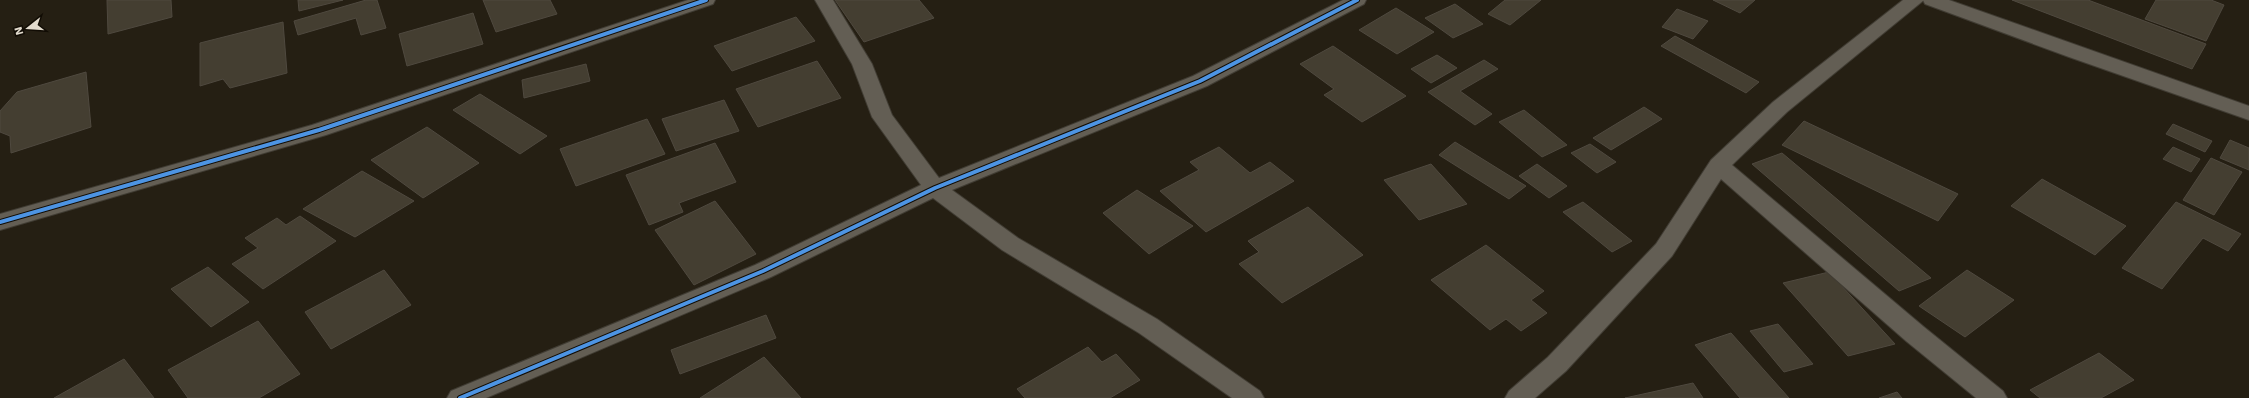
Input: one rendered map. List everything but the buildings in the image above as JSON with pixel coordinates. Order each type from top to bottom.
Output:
[{"type":"street","points":[[0,222],[319,130],[706,0]]},
{"type":"street","points":[[824,0],[862,64],[882,117],[935,188],[1010,244],[1148,326],[1251,398]]},
{"type":"street","points":[[460,398],[763,271],[935,188],[1200,81],[1357,0]]},
{"type":"street","points":[[1518,398],[1557,364],[1664,250],[1719,165],[1780,107],[1915,0]]},
{"type":"street","points":[[1932,0],[2076,53],[2249,113]]},
{"type":"street","points":[[1719,165],[1915,334],[1994,398]]},
{"type":"cycle path","points":[[0,222],[319,130],[706,0]]},
{"type":"cycle path","points":[[460,398],[763,271],[935,188],[1200,81],[1357,0]]}]
